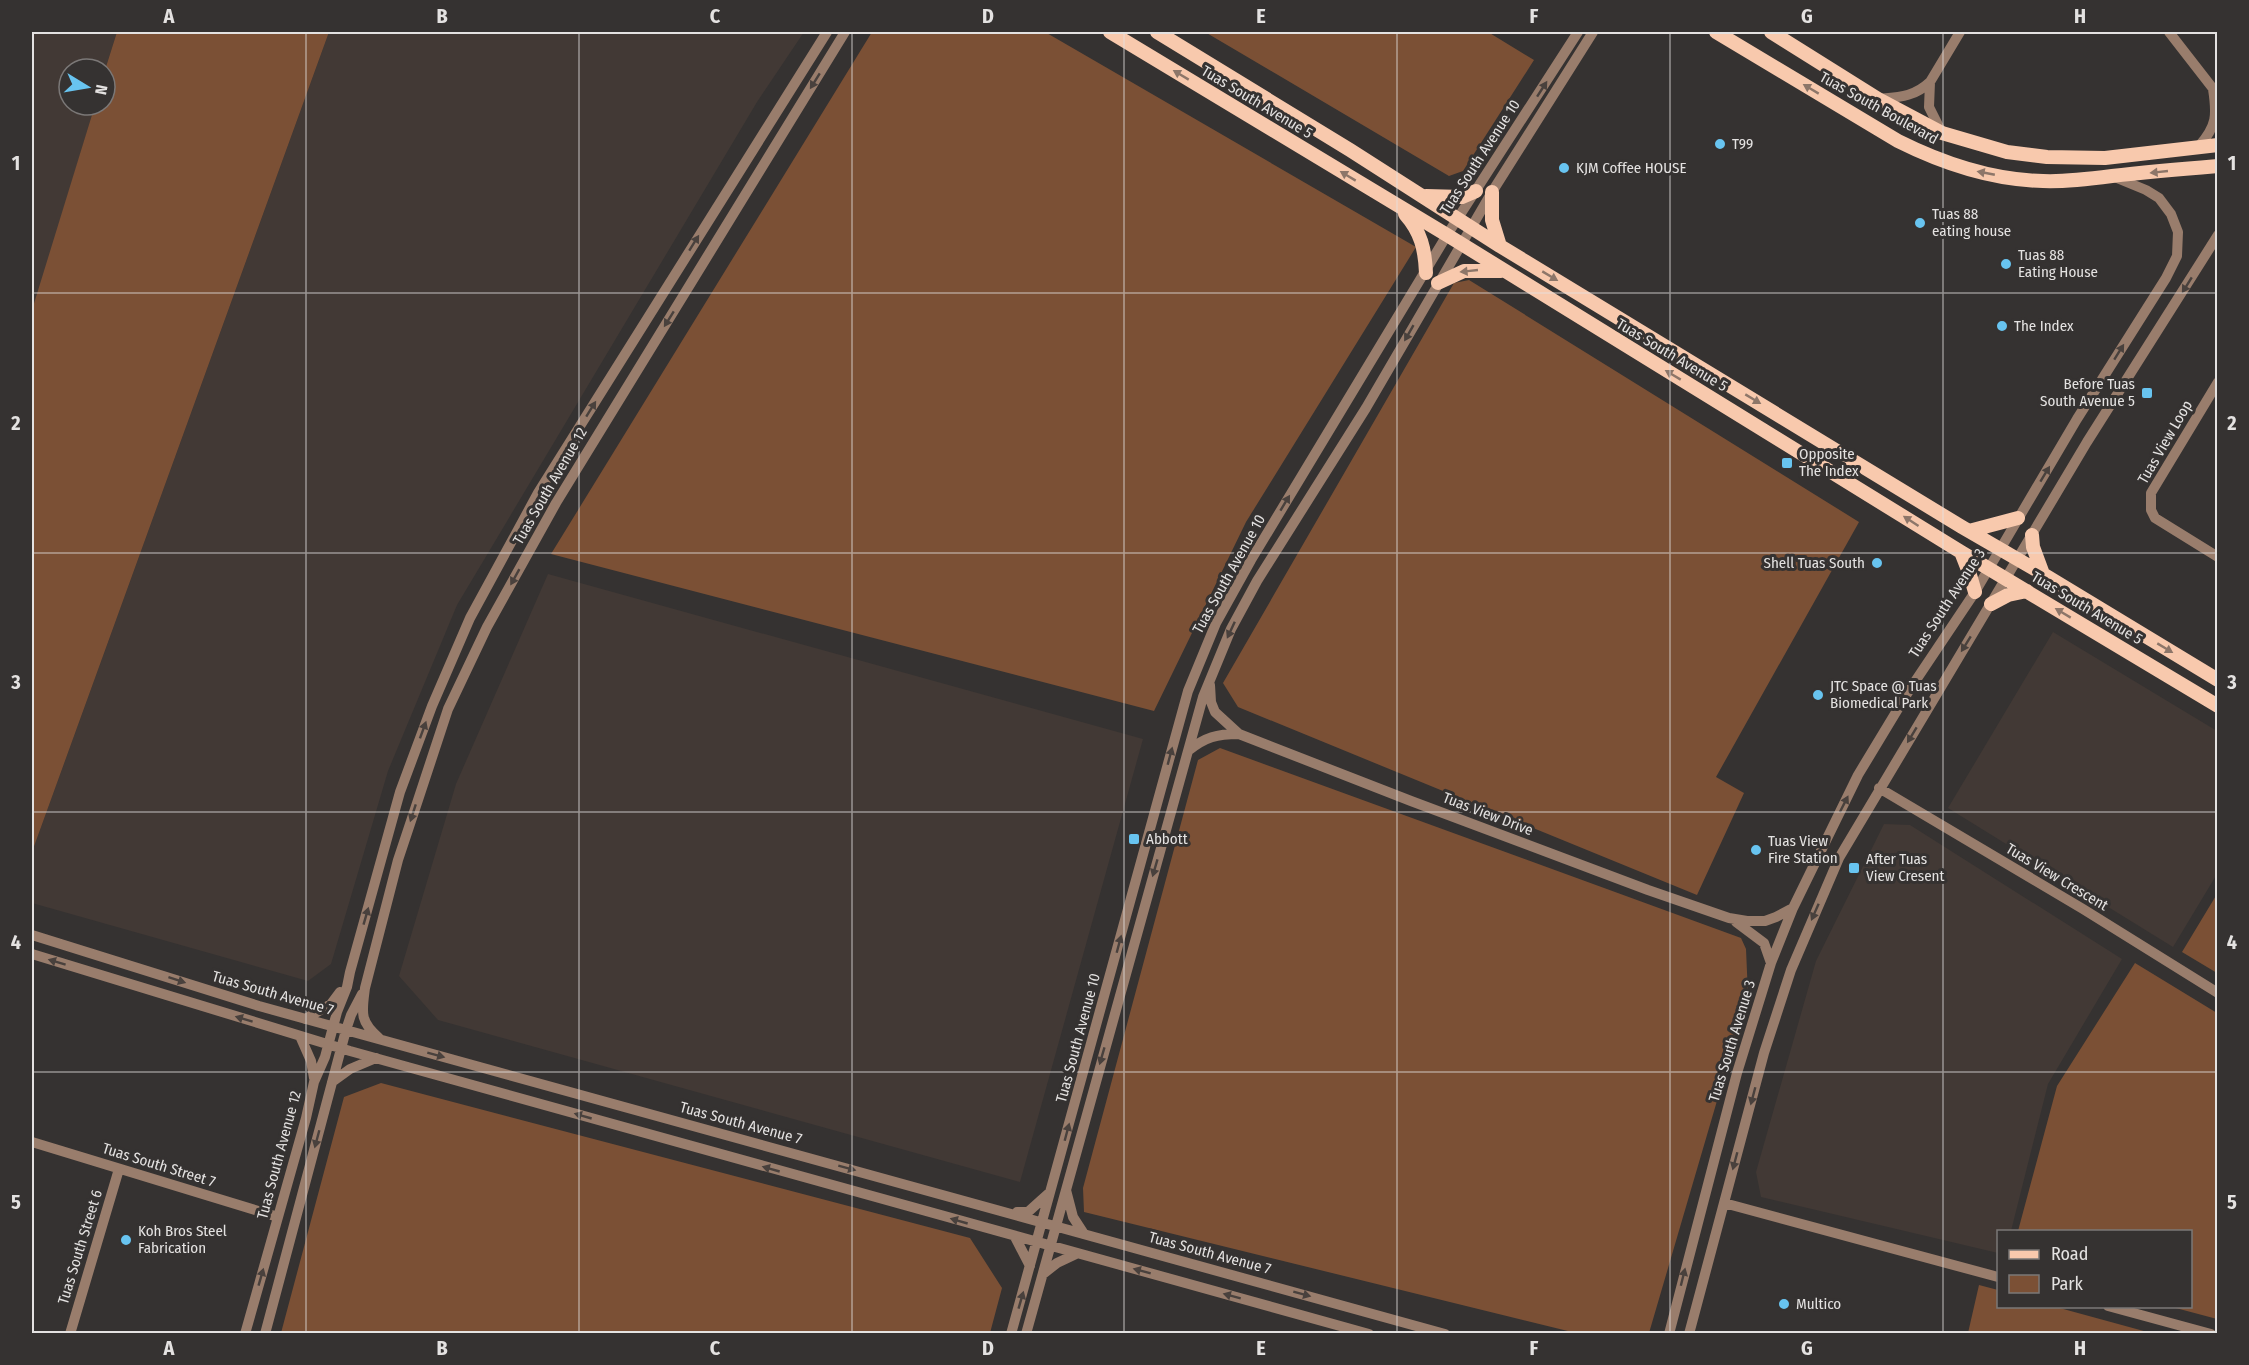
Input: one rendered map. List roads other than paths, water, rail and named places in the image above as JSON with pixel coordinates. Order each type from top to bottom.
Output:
[{"type":"main road","name":"Tuas South Avenue 5","points":[[1110,32],[1447,235],[1960,552],[2217,706]]},
{"type":"main road","name":"Tuas South Avenue 5","points":[[1157,32],[1424,196],[1500,246],[2217,680]]},
{"type":"main road","name":"Tuas South Boulevard","points":[[1716,32],[1898,141],[1949,163],[2019,179],[2043,181],[2217,166]]},
{"type":"main road","name":"Tuas South Boulevard","points":[[1770,32],[1878,99],[1942,133],[2007,152],[2047,157],[2105,158],[2217,145]]},
{"type":"main road","points":[[1424,196],[1462,197],[1476,191]]},
{"type":"main road","points":[[1491,192],[1492,220],[1500,246]]},
{"type":"main road","points":[[1398,206],[1412,222],[1422,240],[1426,273]]},
{"type":"main road","points":[[1438,283],[1464,270],[1503,271]]},
{"type":"main road","points":[[1969,531],[2018,518]]},
{"type":"main road","points":[[2032,535],[2033,547],[2043,574]]},
{"type":"main road","points":[[1960,552],[1975,592]]},
{"type":"main road","points":[[1991,604],[2008,595],[2027,591]]},
{"type":"street","name":"Tuas South Avenue 12","points":[[245,1334],[306,1119],[314,1082],[347,987],[400,792],[432,706],[470,618],[538,493],[827,32]]},
{"type":"street","name":"Tuas South Avenue 12","points":[[265,1334],[346,1030],[364,990],[398,860],[448,709],[486,627],[556,503],[845,32]]},
{"type":"street","name":"Tuas South Avenue 10","points":[[1011,1334],[1188,691],[1216,623],[1251,560],[1447,235],[1578,32]]},
{"type":"street","name":"Tuas South Avenue 10","points":[[1026,1334],[1203,696],[1231,629],[1257,581],[1366,408],[1491,192],[1593,32]]},
{"type":"street","points":[[1878,99],[1906,97],[1920,90],[1930,81],[1960,32]]},
{"type":"street","points":[[2169,32],[2215,91],[2215,120],[2209,135],[2199,146]]},
{"type":"street","points":[[1930,81],[1929,107],[1942,133]]},
{"type":"street","name":"Tuas South Avenue 3","points":[[1669,1334],[1737,1073],[1771,963],[1793,908],[1858,776],[1910,689],[1975,592],[2077,419],[2166,278],[2177,256],[2178,232],[2165,203],[2146,190],[2112,176]]},
{"type":"street","points":[[1689,1334],[1764,1053],[1791,970],[1839,858],[2087,442],[2217,235]]},
{"type":"street","name":"Tuas View Loop","points":[[2217,382],[2151,493],[2150,503],[2155,518],[2217,557]]},
{"type":"street","name":"Tuas View Drive","points":[[1209,681],[1211,702],[1215,712],[1239,734],[1411,801],[1729,918],[1765,921],[1793,908]]},
{"type":"street","name":"Tuas View Drive","points":[[1188,752],[1201,740],[1211,735],[1239,734]]},
{"type":"street","name":"Tuas View Crescent","points":[[1879,788],[2083,909],[2217,993]]},
{"type":"street","points":[[1818,856],[1831,860],[1839,858]]},
{"type":"street","name":"Tuas View Drive","points":[[1729,918],[1745,927],[1764,943],[1771,963]]},
{"type":"street","name":"Tuas South Avenue 7","points":[[32,935],[333,1027],[1445,1334]]},
{"type":"street","points":[[32,954],[341,1049],[1369,1334]]},
{"type":"street","points":[[305,1019],[336,999],[350,972]]},
{"type":"street","points":[[347,987],[354,993],[364,990],[362,1010],[364,1021],[380,1040]]},
{"type":"street","points":[[300,1036],[311,1061],[314,1082]]},
{"type":"street","points":[[332,1082],[350,1069],[376,1058]]},
{"type":"street","name":"Tuas South Street 7","points":[[32,1142],[278,1217]]},
{"type":"street","name":"Tuas South Street 6","points":[[70,1334],[119,1168]]},
{"type":"street","points":[[1005,1212],[1028,1212],[1046,1198],[1052,1188]]},
{"type":"street","points":[[1066,1190],[1073,1217],[1084,1234]]},
{"type":"street","points":[[1724,1203],[1997,1277]]},
{"type":"street","points":[[1015,1237],[1030,1266]]},
{"type":"street","points":[[1042,1274],[1057,1263],[1076,1254]]},
{"type":"street","points":[[2115,1308],[2211,1334]]},
{"type":"place","name":"T99","points":[[1720,144]]},
{"type":"place","name":"KJM Coffee HOUSE","points":[[1564,168]]},
{"type":"place","name":"Tuas 88 eating house","points":[[1920,223]]},
{"type":"place","name":"Tuas 88 Eating House","points":[[2006,264]]},
{"type":"place","name":"The Index","points":[[2002,326]]},
{"type":"place","name":"Before Tuas South Avenue 5","points":[[2147,393]]},
{"type":"place","name":"Opposite The Index","points":[[1787,463]]},
{"type":"place","name":"Shell Tuas South","points":[[1877,563]]},
{"type":"place","name":"JTC Space @ Tuas Biomedical Park","points":[[1818,695]]},
{"type":"place","name":"Abbott","points":[[1134,839]]},
{"type":"place","name":"Tuas View Fire Station","points":[[1756,850]]},
{"type":"place","name":"After Tuas View Cresent","points":[[1854,868]]},
{"type":"place","name":"Koh Bros Steel Fabrication","points":[[126,1240]]},
{"type":"place","name":"Multico","points":[[1784,1304]]}]
